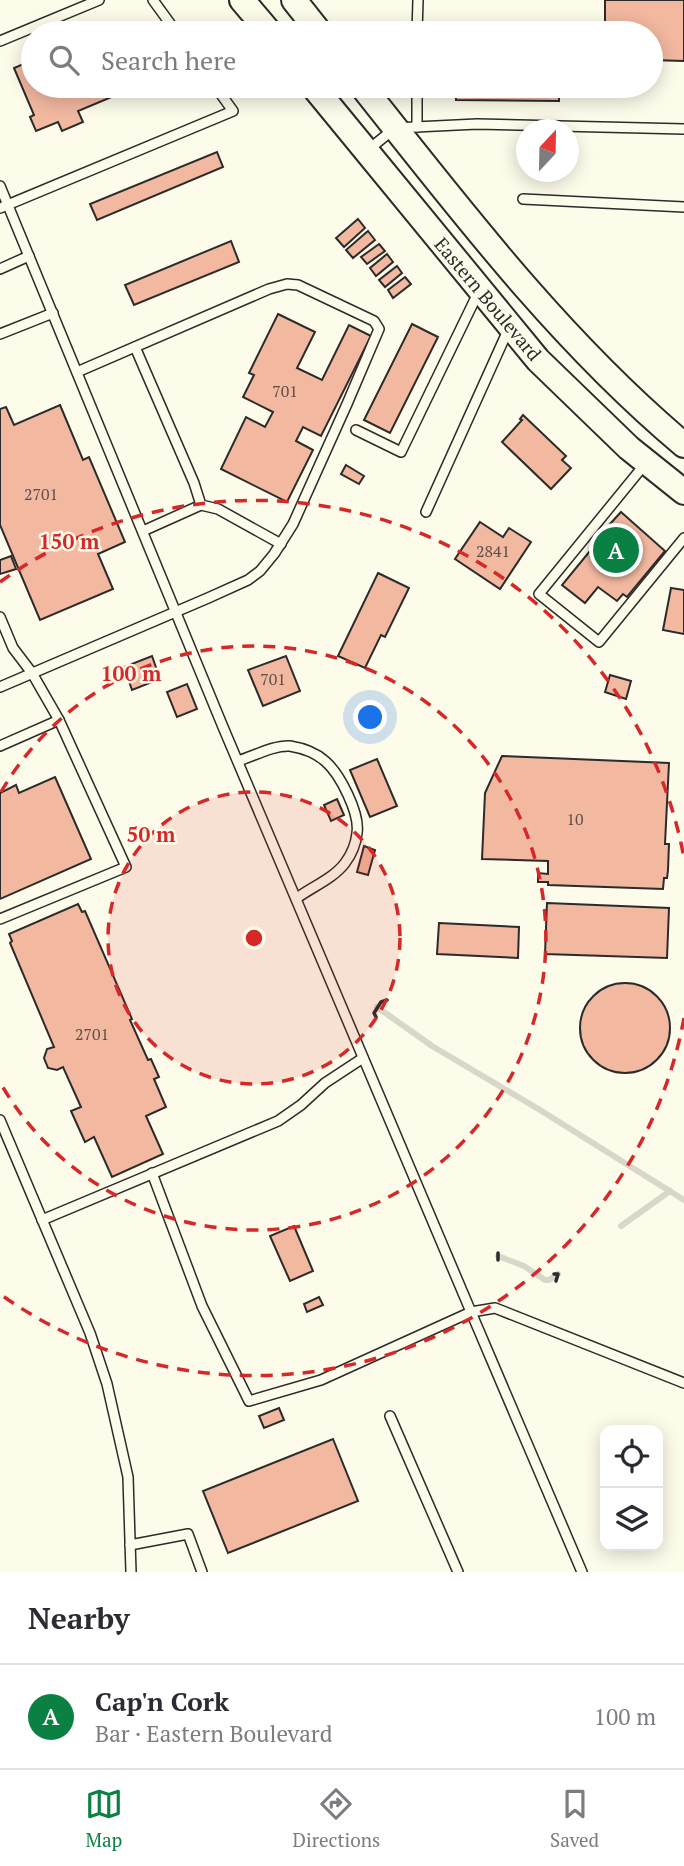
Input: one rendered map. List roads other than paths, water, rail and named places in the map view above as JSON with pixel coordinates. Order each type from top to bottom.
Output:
[{"type":"main road","points":[[242,0],[260,21]]},
{"type":"main road","points":[[294,0],[311,21]]},
{"type":"main road","name":"Eastern Boulevard","points":[[323,98],[509,327],[579,402],[646,463],[684,492]]},
{"type":"main road","name":"Eastern Boulevard","points":[[375,98],[406,127],[547,310],[602,368],[684,445]]},
{"type":"lane","points":[[48,21],[99,0]]},
{"type":"lane","points":[[153,0],[168,21]]},
{"type":"lane","points":[[417,21],[418,0]]},
{"type":"lane","points":[[0,41],[21,32]]},
{"type":"lane","points":[[4,206],[233,111],[224,98]]},
{"type":"lane","points":[[406,127],[414,98]]},
{"type":"lane","points":[[367,151],[406,127],[477,124],[684,129]]},
{"type":"lane","points":[[0,186],[4,206],[29,256],[363,1058],[582,1572]]},
{"type":"lane","points":[[523,199],[684,207]]},
{"type":"lane","points":[[0,269],[29,256]]},
{"type":"lane","points":[[0,687],[177,612],[248,580],[260,571],[293,524],[379,329],[374,321],[309,289],[287,284],[77,372]]},
{"type":"lane","points":[[356,430],[401,452],[479,289]]},
{"type":"lane","points":[[0,334],[53,313]]},
{"type":"lane","points":[[426,512],[509,327]]},
{"type":"lane","points":[[135,347],[201,505]]},
{"type":"lane","points":[[646,463],[539,594],[599,642],[684,538]]},
{"type":"lane","points":[[143,531],[201,505],[218,509],[281,544]]},
{"type":"lane","points":[[0,617],[13,648],[32,673],[59,720],[126,867],[0,919]]},
{"type":"lane","points":[[0,746],[59,720]]},
{"type":"lane","points":[[239,761],[288,746],[311,752],[333,770],[350,799],[358,826],[351,853],[344,865],[297,898]]},
{"type":"lane","points":[[42,1220],[278,1121],[325,1083],[363,1058]]},
{"type":"lane","points":[[0,1120],[90,1332],[107,1384],[128,1477],[131,1572]]},
{"type":"lane","points":[[152,1173],[202,1306],[249,1401],[321,1380],[471,1312],[495,1308],[684,1383]]},
{"type":"lane","points":[[390,1416],[458,1572]]},
{"type":"lane","points":[[130,1545],[188,1534],[202,1572]]},
{"type":"waterway","points":[[377,1007],[432,1046],[684,1200]]},
{"type":"waterway","points":[[621,1226],[670,1191]]},
{"type":"waterway","points":[[498,1256],[524,1266],[545,1280],[558,1274]]},
{"type":"place","name":"Cap'n Cork","points":[[616,550]]}]
